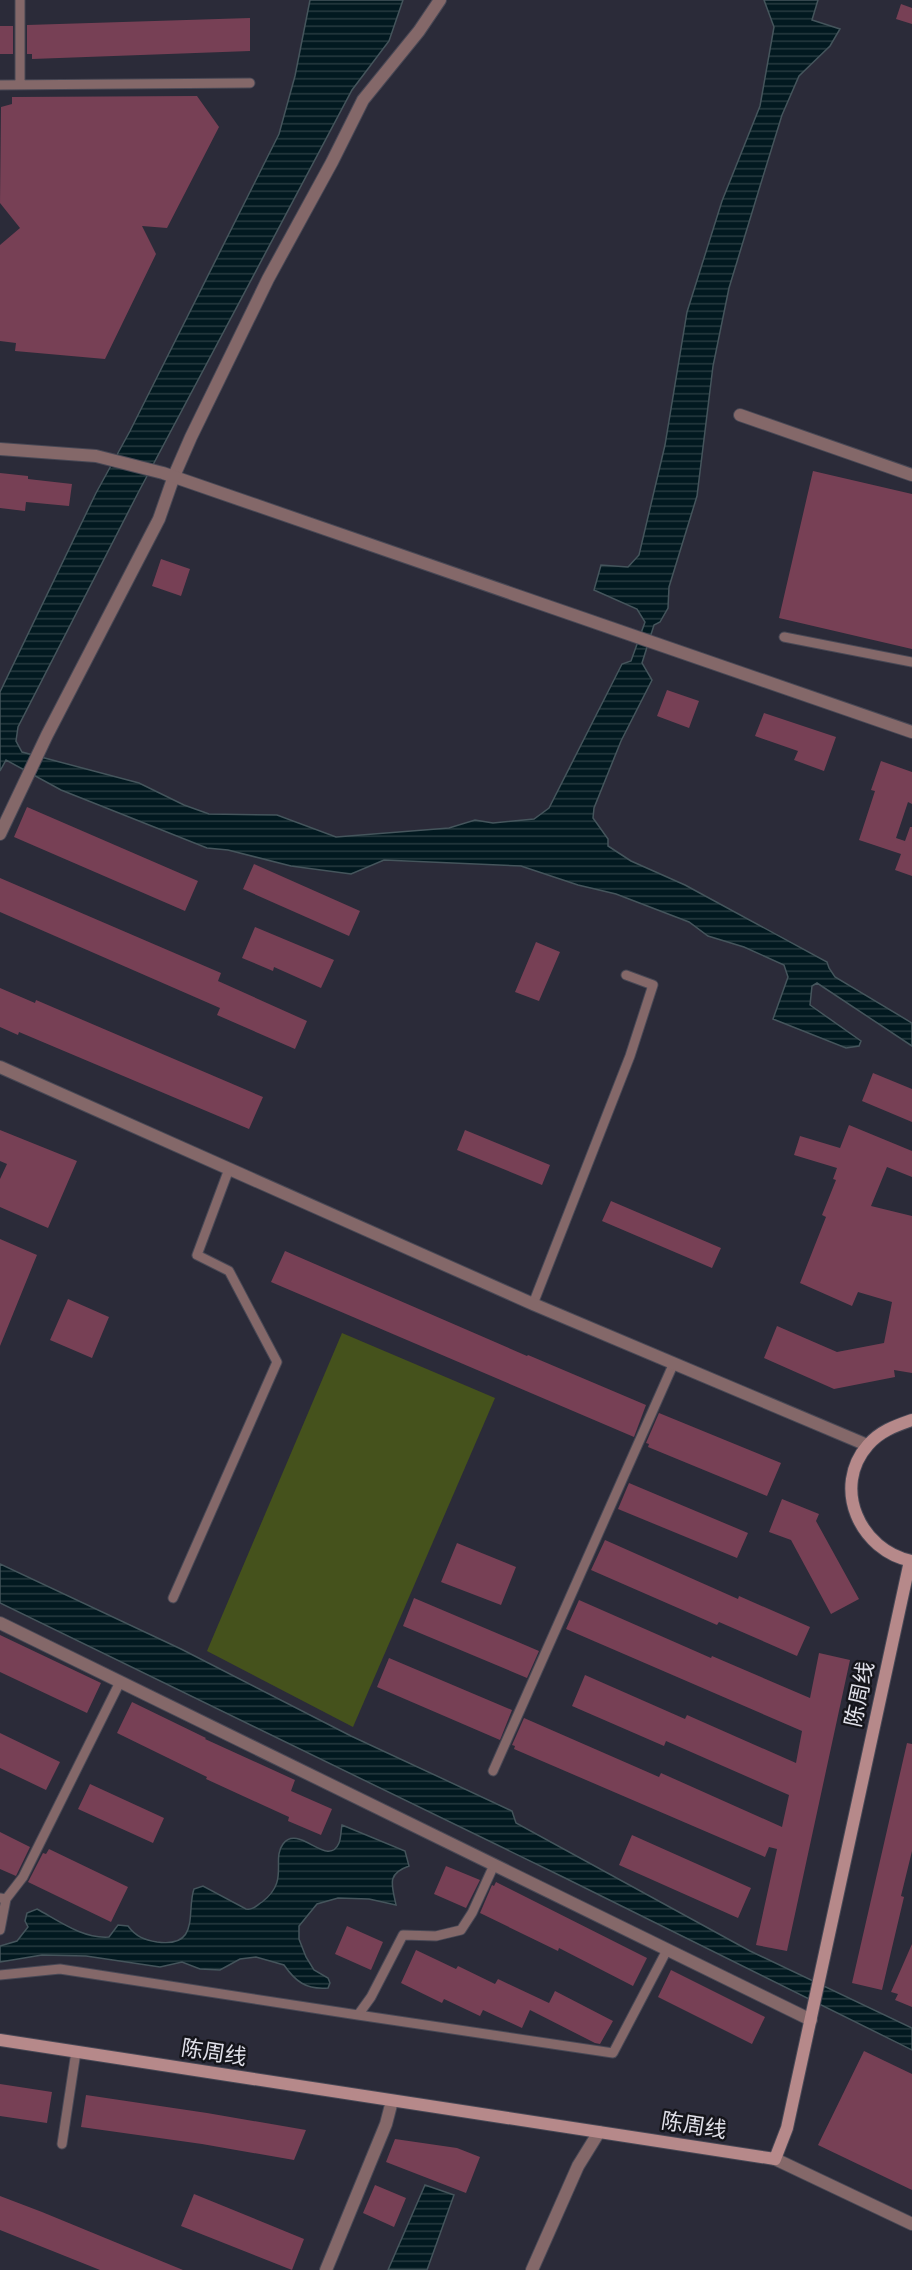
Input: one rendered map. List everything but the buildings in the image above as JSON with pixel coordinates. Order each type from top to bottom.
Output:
[{"type":"main road","points":[[911,1561],[887,1552],[868,1536],[856,1515],[852,1491],[856,1467],[867,1446],[888,1428],[912,1420]]},
{"type":"main road","name":"陈周线","points":[[0,2040],[775,2159],[787,2128],[911,1561]]},
{"type":"street","points":[[0,834],[47,735],[159,519],[168,475],[268,279],[363,100],[419,31],[440,0]]},
{"type":"street","points":[[740,415],[912,475]]},
{"type":"street","points":[[0,449],[96,456],[168,475],[912,732]]},
{"type":"street","points":[[0,1067],[533,1304],[867,1446]]},
{"type":"street","points":[[0,1623],[811,2020]]},
{"type":"street","points":[[326,2270],[386,2124],[392,2101]]},
{"type":"street","points":[[532,2270],[578,2166],[599,2132]]},
{"type":"street","points":[[775,2159],[912,2224]]},
{"type":"lane","points":[[20,0],[20,85]]},
{"type":"lane","points":[[0,85],[250,83]]},
{"type":"lane","points":[[784,637],[912,662]]},
{"type":"lane","points":[[533,1304],[630,1056],[653,985],[626,975]]},
{"type":"lane","points":[[173,1598],[277,1362],[230,1271],[197,1255],[229,1169]]},
{"type":"lane","points":[[494,1771],[673,1365]]},
{"type":"lane","points":[[0,1929],[3,1899],[23,1877],[120,1682]]},
{"type":"lane","points":[[358,2015],[371,1997],[403,1935],[436,1936],[461,1930],[472,1913],[494,1865]]},
{"type":"lane","points":[[0,1976],[60,1969],[613,2053],[667,1950]]},
{"type":"lane","points":[[62,2144],[76,2052]]},
{"type":"green space","points":[[342,1333],[495,1398],[353,1727],[207,1651]]},
{"type":"water","points":[[310,0],[403,0],[389,41],[352,90],[138,493],[18,727],[16,741],[22,752],[139,783],[184,805],[209,814],[277,815],[336,837],[449,828],[475,820],[493,823],[534,819],[549,808],[622,664],[631,661],[645,622],[637,609],[594,590],[601,565],[628,567],[639,555],[665,445],[687,312],[722,201],[760,106],[774,27],[764,0],[818,0],[812,20],[840,29],[830,46],[799,76],[782,115],[729,288],[713,366],[697,496],[669,587],[668,608],[660,622],[654,625],[642,663],[652,680],[621,741],[594,808],[593,818],[608,839],[608,846],[631,861],[685,885],[827,962],[835,977],[912,1023],[912,1046],[817,983],[812,986],[810,1005],[861,1041],[859,1046],[846,1048],[773,1019],[788,977],[784,965],[744,947],[708,936],[689,922],[616,894],[578,885],[521,866],[384,860],[351,874],[291,866],[228,850],[207,848],[61,790],[6,760],[0,771],[0,692],[96,493],[130,431],[279,134],[295,76]]},
{"type":"water","points":[[0,1564],[181,1649],[351,1736],[512,1811],[516,1823],[750,1951],[912,2028],[912,2050],[0,1603]]},
{"type":"water","points":[[342,1825],[405,1851],[409,1866],[397,1873],[392,1881],[396,1905],[369,1899],[338,1898],[317,1904],[299,1926],[299,1939],[306,1957],[314,1970],[328,1978],[330,1983],[328,1988],[307,1986],[292,1976],[284,1965],[256,1957],[240,1959],[220,1970],[200,1969],[182,1962],[160,1967],[86,1956],[42,1955],[0,1962],[0,1946],[17,1941],[28,1927],[25,1921],[27,1913],[37,1909],[72,1928],[99,1937],[109,1937],[118,1925],[128,1926],[145,1939],[157,1942],[171,1942],[180,1939],[186,1934],[189,1926],[194,1889],[203,1886],[246,1909],[253,1908],[270,1894],[275,1886],[278,1879],[280,1850],[283,1844],[290,1839],[297,1839],[321,1849],[334,1850],[340,1841]]},
{"type":"water","points":[[425,2185],[454,2195],[427,2270],[388,2270]]}]
